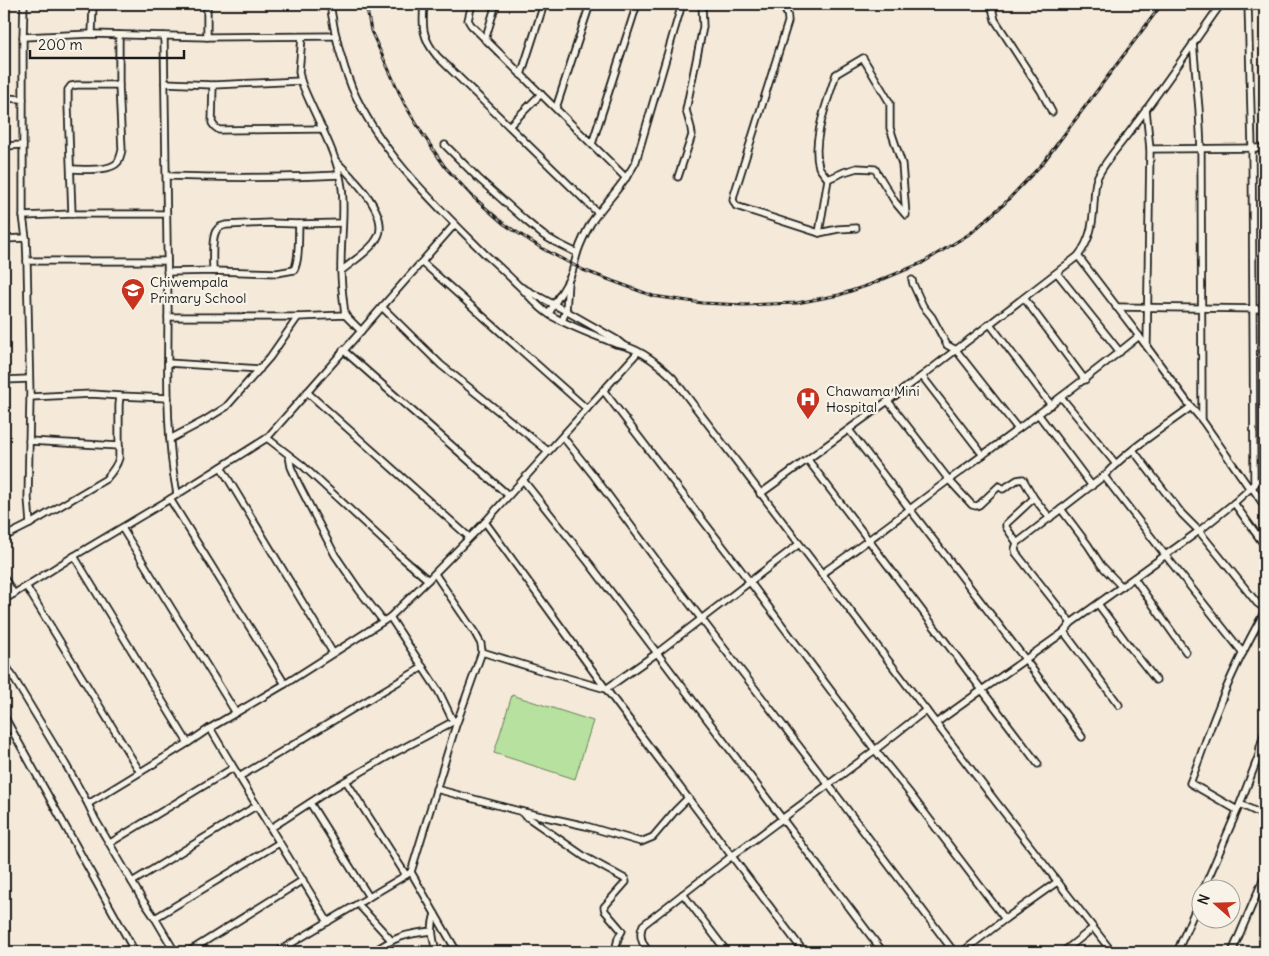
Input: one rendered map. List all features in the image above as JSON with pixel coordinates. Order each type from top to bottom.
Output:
[{"type":"street","points":[[24,4],[23,216],[27,261],[30,397],[28,498],[30,524]]},
{"type":"street","points":[[92,34],[93,4]]},
{"type":"street","points":[[207,4],[207,37]]},
{"type":"street","points":[[330,4],[336,36],[352,86],[370,122],[382,141],[429,199],[536,304],[549,314],[616,344],[623,345]]},
{"type":"street","points":[[424,4],[426,41],[437,56],[598,213]]},
{"type":"street","points":[[472,4],[468,20],[471,25],[626,178]]},
{"type":"street","points":[[485,40],[496,4]]},
{"type":"street","points":[[521,75],[544,4]]},
{"type":"street","points":[[556,108],[590,4]]},
{"type":"street","points":[[592,144],[637,4]]},
{"type":"street","points":[[549,314],[569,280],[577,253],[591,225],[598,213],[632,170],[640,150],[682,4]]},
{"type":"street","points":[[678,177],[692,135],[692,128],[686,110],[703,26],[702,4]]},
{"type":"street","points":[[755,4],[783,7],[788,14],[788,22],[734,195],[734,203],[736,206],[819,233],[856,228]]},
{"type":"street","points":[[991,4],[995,20],[1041,91],[1052,112]]},
{"type":"street","points":[[760,494],[922,376],[1078,256],[1086,246],[1091,231],[1094,188],[1097,178],[1221,4]]},
{"type":"street","points":[[1248,4],[1252,148],[1252,487]]},
{"type":"street","points":[[23,37],[92,34],[207,37],[336,36]]},
{"type":"street","points":[[70,169],[105,169],[114,166],[118,162],[122,150],[119,35]]},
{"type":"street","points":[[164,36],[168,398],[173,473],[177,494]]},
{"type":"street","points":[[302,37],[301,81],[335,160],[342,188],[341,271],[345,314],[361,331]]},
{"type":"street","points":[[1193,43],[1201,150],[1202,420]]},
{"type":"street","points":[[819,233],[828,179],[820,168],[816,150],[822,120],[836,74],[863,58],[890,103],[890,128],[902,164],[906,215],[875,169],[857,168],[828,179]]},
{"type":"street","points":[[165,83],[213,85],[301,81]]},
{"type":"street","points":[[72,214],[68,90],[71,86],[77,85],[119,85]]},
{"type":"street","points":[[213,85],[212,123],[219,130],[323,129]]},
{"type":"street","points":[[509,126],[541,94]]},
{"type":"street","points":[[4,98],[23,99]]},
{"type":"street","points":[[1146,109],[1150,149],[1147,346]]},
{"type":"street","points":[[4,146],[23,145]]},
{"type":"street","points":[[445,145],[478,178],[537,230],[577,253]]},
{"type":"street","points":[[1150,149],[1265,148]]},
{"type":"street","points":[[335,160],[362,189],[374,207],[380,222],[380,230],[374,242],[341,271]]},
{"type":"street","points":[[167,176],[307,177],[339,175]]},
{"type":"street","points":[[23,216],[166,214]]},
{"type":"street","points":[[213,271],[214,237],[220,227],[270,223],[342,223]]},
{"type":"street","points":[[167,272],[277,273],[294,270],[297,259],[299,224]]},
{"type":"street","points":[[4,600],[267,438],[455,224]]},
{"type":"street","points":[[4,239],[26,238]]},
{"type":"street","points":[[1078,256],[1147,346],[1265,507]]},
{"type":"street","points":[[27,261],[167,261]]},
{"type":"street","points":[[422,262],[587,408]]},
{"type":"street","points":[[1057,273],[1120,352]]},
{"type":"street","points":[[562,321],[566,311],[569,280]]},
{"type":"street","points":[[912,280],[923,306],[932,317],[947,345],[956,350],[1018,429]]},
{"type":"street","points":[[519,286],[662,366],[673,378],[821,574],[1112,952]]},
{"type":"street","points":[[1024,298],[1085,380]]},
{"type":"street","points":[[382,307],[441,365],[548,451]]},
{"type":"street","points":[[1116,307],[1265,309]]},
{"type":"street","points":[[168,317],[298,317],[345,314]]},
{"type":"street","points":[[170,439],[226,407],[275,351],[298,317]]},
{"type":"street","points":[[990,324],[1051,405]]},
{"type":"street","points":[[821,574],[869,541],[1085,380],[1139,336]]},
{"type":"street","points":[[344,350],[508,496]]},
{"type":"street","points":[[88,804],[390,617],[485,522],[638,352]]},
{"type":"street","points":[[168,363],[260,369]]},
{"type":"street","points":[[922,376],[983,455]]},
{"type":"street","points":[[4,380],[29,379]]},
{"type":"street","points":[[603,390],[1005,920]]},
{"type":"street","points":[[307,392],[469,537]]},
{"type":"street","points":[[30,397],[92,394],[168,398]]},
{"type":"street","points":[[4,537],[30,524],[106,479],[112,472],[119,458],[120,396]]},
{"type":"street","points":[[1061,397],[1116,464]]},
{"type":"street","points":[[888,401],[949,480],[972,505],[979,505],[999,486],[1003,489],[1022,479],[1050,518]]},
{"type":"street","points":[[1071,623],[1016,553],[1017,543],[1092,486],[1133,450],[1190,406]]},
{"type":"street","points":[[1038,414],[1092,486]]},
{"type":"street","points":[[849,430],[1026,659],[1082,737]]},
{"type":"street","points":[[563,437],[954,952]]},
{"type":"street","points":[[267,438],[308,471],[428,580]]},
{"type":"street","points":[[29,441],[119,446]]},
{"type":"street","points":[[1133,450],[1182,514],[1199,531],[1257,603],[1265,610],[1216,712],[1190,783],[1239,807],[1265,816]]},
{"type":"street","points":[[289,456],[291,467],[298,483],[335,555],[383,622]]},
{"type":"street","points":[[808,460],[1038,764]]},
{"type":"street","points":[[221,467],[333,653]]},
{"type":"street","points":[[936,723],[1064,632],[1071,623],[1166,556],[1234,503],[1265,475]]},
{"type":"street","points":[[1104,476],[1243,653]]},
{"type":"street","points":[[523,480],[589,563],[883,952]]},
{"type":"street","points":[[1017,543],[1006,527],[1006,524],[1034,498]]},
{"type":"street","points":[[170,499],[284,684]]},
{"type":"street","points":[[1234,503],[1265,546]]},
{"type":"street","points":[[1061,509],[1122,587]]},
{"type":"street","points":[[485,522],[606,689],[804,952]]},
{"type":"street","points":[[122,528],[236,713]]},
{"type":"street","points":[[606,689],[657,653],[799,544]]},
{"type":"street","points":[[74,556],[188,743]]},
{"type":"street","points":[[278,952],[408,874],[456,720],[482,652],[481,644],[475,633],[435,574]]},
{"type":"street","points":[[4,578],[14,594]]},
{"type":"street","points":[[1134,578],[1186,652]]},
{"type":"street","points":[[26,586],[140,772]]},
{"type":"street","points":[[1098,604],[1156,680]]},
{"type":"street","points":[[390,617],[456,720]]},
{"type":"street","points":[[1064,632],[1119,704]]},
{"type":"street","points":[[482,652],[606,689]]},
{"type":"street","points":[[4,662],[142,899],[175,952]]},
{"type":"street","points":[[239,777],[423,667]]},
{"type":"street","points":[[649,952],[642,942],[641,930],[643,925],[926,710]]},
{"type":"street","points":[[4,716],[135,952]]},
{"type":"street","points":[[271,828],[392,754],[456,720]]},
{"type":"street","points":[[210,728],[328,922]]},
{"type":"street","points":[[1208,878],[1239,807],[1259,755],[1265,731]]},
{"type":"street","points":[[1259,755],[1265,758]]},
{"type":"street","points":[[110,844],[233,768]]},
{"type":"street","points":[[346,781],[435,914],[457,952]]},
{"type":"street","points":[[436,789],[586,826],[641,842],[653,837],[688,798]]},
{"type":"street","points":[[310,803],[368,897]]},
{"type":"street","points":[[132,882],[256,806]]},
{"type":"street","points":[[519,811],[585,857],[625,878],[626,882],[604,907],[605,911],[622,931],[618,938],[615,952]]},
{"type":"street","points":[[155,918],[279,843]]},
{"type":"street","points":[[1232,952],[1265,875]]},
{"type":"street","points":[[188,952],[303,880]]},
{"type":"street","points":[[962,952],[1057,882]]},
{"type":"street","points":[[683,894],[727,952]]},
{"type":"street","points":[[358,904],[391,940]]},
{"type":"street","points":[[435,914],[432,931],[436,952]]},
{"type":"street","points":[[1180,951],[1192,920]]},
{"type":"street","points":[[1063,952],[1093,928]]},
{"type":"street","points":[[373,952],[399,936],[432,931]]},
{"type":"green space","points":[[512,695],[593,721],[575,779],[494,753]]},
{"type":"railway","points":[[366,4],[371,31],[404,103],[422,133],[445,167],[472,196],[504,224],[543,249],[583,270],[653,296],[702,303],[744,305],[797,303],[839,295],[922,263],[971,233],[1004,204],[1042,164],[1162,4]]},
{"type":"place","name":"Chiwempala Primary School","points":[[133,311]]},
{"type":"place","name":"Chawama Mini Hospital","points":[[808,420]]}]
